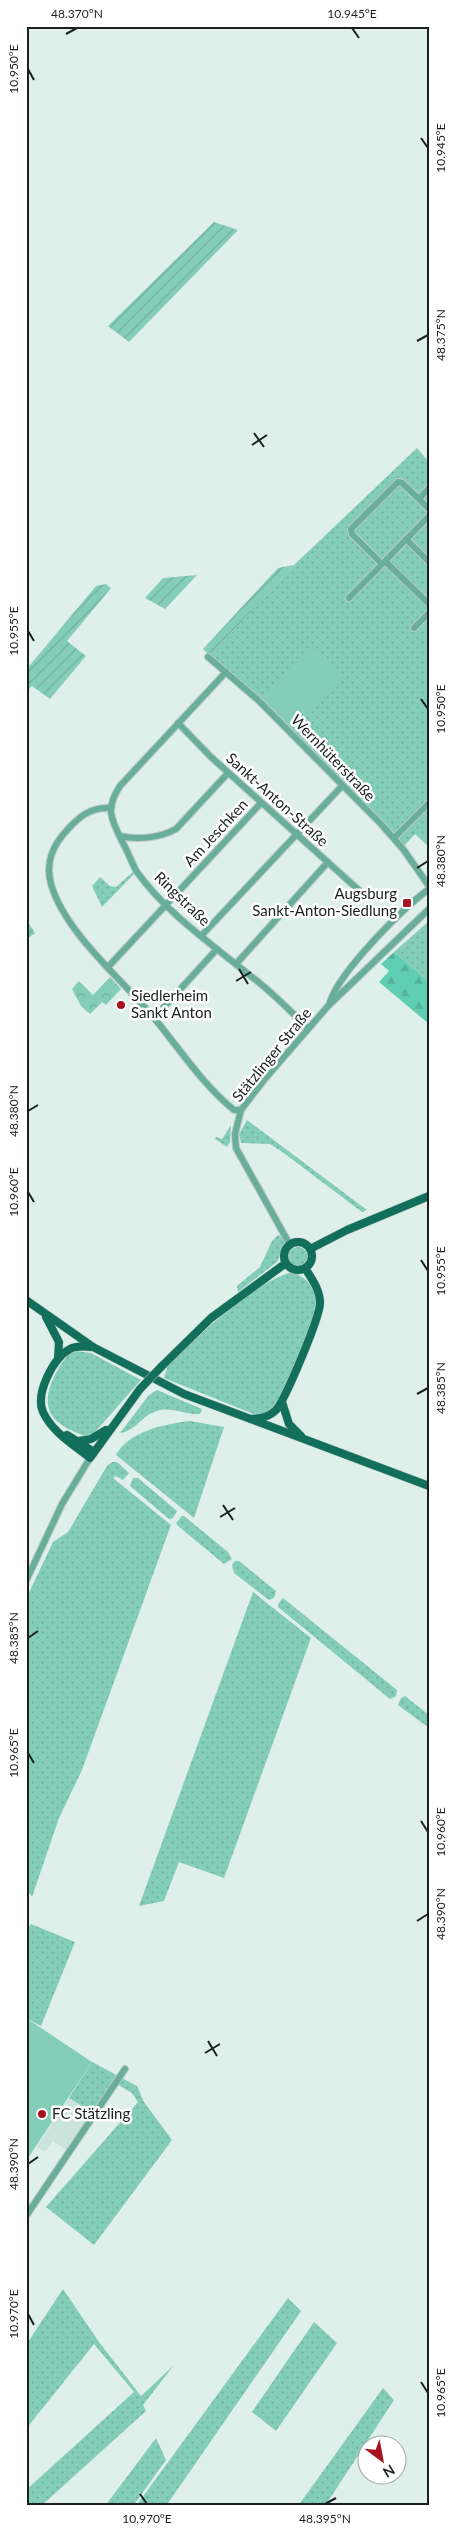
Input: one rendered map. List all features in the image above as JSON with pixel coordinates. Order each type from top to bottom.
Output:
[{"type":"main road","points":[[310,1249],[347,1230],[429,1196]]},
{"type":"main road","points":[[302,1243],[310,1249],[312,1259],[305,1268],[295,1270],[286,1263],[285,1253],[290,1245],[302,1243]]},
{"type":"main road","points":[[92,1455],[140,1389],[161,1367],[211,1318],[286,1263]]},
{"type":"main road","points":[[249,1419],[270,1414],[282,1402],[320,1304],[317,1289],[305,1268]]},
{"type":"main road","points":[[26,1300],[93,1347],[184,1394],[429,1486]]},
{"type":"main road","points":[[45,1315],[59,1342],[57,1361]]},
{"type":"main road","points":[[92,1455],[56,1430],[48,1421],[41,1405],[43,1386],[57,1361],[70,1349],[93,1347]]},
{"type":"main road","points":[[282,1402],[289,1424],[303,1438]]},
{"type":"main road","points":[[79,1440],[96,1437],[113,1424]]},
{"type":"main road","points":[[56,1430],[79,1440],[92,1455]]},
{"type":"street","points":[[429,509],[402,483],[398,482],[351,529],[352,534],[429,604]]},
{"type":"street","points":[[419,499],[429,488]]},
{"type":"street","points":[[349,598],[429,516]]},
{"type":"street","points":[[406,539],[429,562]]},
{"type":"street","points":[[414,628],[429,613]]},
{"type":"street","name":"Wernhüterstraße","points":[[208,657],[295,735],[394,838],[429,888]]},
{"type":"street","points":[[226,672],[120,786],[112,798],[110,808],[92,809],[74,822],[53,849],[49,866],[52,885],[65,914],[108,967],[231,1108],[242,1110]]},
{"type":"street","name":"Sankt-Anton-Straße","points":[[178,723],[228,773],[362,893]]},
{"type":"street","points":[[120,836],[134,840],[165,834],[176,829],[228,773]]},
{"type":"street","points":[[202,935],[342,786]]},
{"type":"street","name":"Am Jeschken","points":[[108,967],[261,803]]},
{"type":"street","points":[[394,838],[429,804]]},
{"type":"street","name":"Ringstraße","points":[[110,808],[112,821],[136,870],[167,905],[308,1028]]},
{"type":"street","points":[[126,848],[134,840]]},
{"type":"street","points":[[236,964],[328,862]]},
{"type":"street","name":"Stätzlinger Straße","points":[[328,1006],[332,996],[346,977],[400,914],[429,888]]},
{"type":"street","name":"Stätzlinger Straße","points":[[290,1245],[236,1148],[238,1121],[242,1110],[328,1006],[429,909]]},
{"type":"street","points":[[154,1018],[217,949]]},
{"type":"street","points":[[346,977],[351,982]]},
{"type":"street","points":[[26,1581],[62,1504],[92,1455]]},
{"type":"street","points":[[26,2216],[125,2069]]},
{"type":"shaded area","points":[[69,2098],[94,2113],[68,2151],[53,2141],[45,2152],[37,2147]]},
{"type":"green space","points":[[214,222],[238,230],[129,342],[108,326]]},
{"type":"green space","points":[[417,448],[429,462],[429,847],[415,834],[404,846],[290,728],[210,656],[294,565]]},
{"type":"green space","points":[[294,565],[210,656],[203,649],[278,568]]},
{"type":"green space","points":[[197,575],[165,609],[145,598],[163,578]]},
{"type":"green space","points":[[106,584],[111,588],[67,641],[86,656],[50,699],[32,686],[26,692],[26,670],[96,586]]},
{"type":"green space","points":[[312,645],[342,675],[290,728],[260,698]]},
{"type":"green space","points":[[133,872],[134,874],[102,907],[92,886],[100,877],[110,886],[116,887]]},
{"type":"green space","points":[[26,919],[35,933],[26,940]]},
{"type":"green space","points":[[429,921],[429,982],[394,952]]},
{"type":"green space","points":[[394,952],[429,982],[429,1024],[379,982],[389,971],[381,964]]},
{"type":"green space","points":[[110,977],[121,989],[106,1005],[102,1002],[90,1014],[81,1006],[72,989],[79,981],[93,995]]},
{"type":"green space","points":[[247,1120],[367,1210],[362,1212],[270,1144],[241,1143],[239,1134]]},
{"type":"green space","points":[[231,1125],[230,1142],[227,1147],[215,1139],[216,1137],[222,1139]]},
{"type":"green space","points":[[278,1235],[283,1238],[285,1244],[277,1262],[238,1292],[237,1286],[260,1267],[272,1241]]},
{"type":"green space","points":[[298,1247],[305,1250],[308,1257],[305,1264],[298,1267],[291,1264],[288,1257],[291,1250]]},
{"type":"green space","points":[[293,1272],[303,1277],[313,1289],[316,1299],[315,1314],[307,1338],[280,1398],[270,1410],[256,1415],[164,1378],[168,1365],[227,1311],[261,1287]]},
{"type":"green space","points":[[76,1351],[91,1353],[141,1380],[94,1433],[85,1436],[63,1426],[51,1413],[48,1405],[48,1396],[56,1373],[66,1357]]},
{"type":"green space","points":[[157,1390],[202,1409],[200,1414],[162,1410],[152,1413],[126,1432],[120,1433],[149,1395]]},
{"type":"green space","points":[[190,1421],[224,1427],[194,1518],[116,1455],[122,1447],[139,1434],[170,1424]]},
{"type":"green space","points":[[112,1462],[117,1462],[129,1473],[123,1480],[116,1476],[113,1478],[171,1525],[82,1770],[59,1818],[32,1897],[26,1888],[26,1599],[53,1542],[68,1532],[107,1466]]},
{"type":"green space","points":[[133,1478],[138,1478],[177,1511],[173,1518],[169,1519],[130,1486]]},
{"type":"green space","points":[[182,1516],[228,1552],[232,1559],[224,1564],[178,1526],[176,1523]]},
{"type":"green space","points":[[235,1561],[239,1561],[276,1591],[274,1598],[269,1600],[234,1573],[232,1565]]},
{"type":"green space","points":[[253,1592],[311,1638],[224,1878],[179,1862],[164,1901],[139,1906]]},
{"type":"green space","points":[[283,1598],[397,1690],[396,1696],[390,1699],[278,1607]]},
{"type":"green space","points":[[405,1696],[429,1715],[429,1728],[398,1705],[401,1698]]},
{"type":"green space","points":[[31,1924],[75,1942],[41,2026],[26,2018],[26,1930]]},
{"type":"green space","name":"FC Stätzling","points":[[26,2018],[92,2062],[26,2161]]},
{"type":"green space","points":[[92,2062],[137,2086],[144,2102],[172,2140],[94,2245],[46,2207],[138,2102],[132,2093],[115,2083],[94,2113],[69,2098]]},
{"type":"green space","points":[[63,2289],[99,2342],[141,2396],[174,2365],[143,2405],[146,2411],[41,2506],[26,2506],[26,2490],[134,2392],[94,2344],[26,2429],[26,2345]]},
{"type":"green space","points":[[288,2298],[301,2311],[166,2506],[136,2506]]},
{"type":"green space","points":[[314,2322],[337,2343],[276,2431],[252,2412]]},
{"type":"green space","points":[[383,2388],[394,2400],[372,2434],[358,2434],[358,2455],[325,2506],[298,2506]]},
{"type":"green space","points":[[156,2438],[166,2460],[133,2506],[105,2506]]},
{"type":"place","name":"Augsburg Sankt-Anton-Siedlung","points":[[407,903]]},
{"type":"place","name":"Siedlerheim Sankt Anton","points":[[121,1005]]},
{"type":"place","name":"FC Stätzling","points":[[42,2114]]}]
